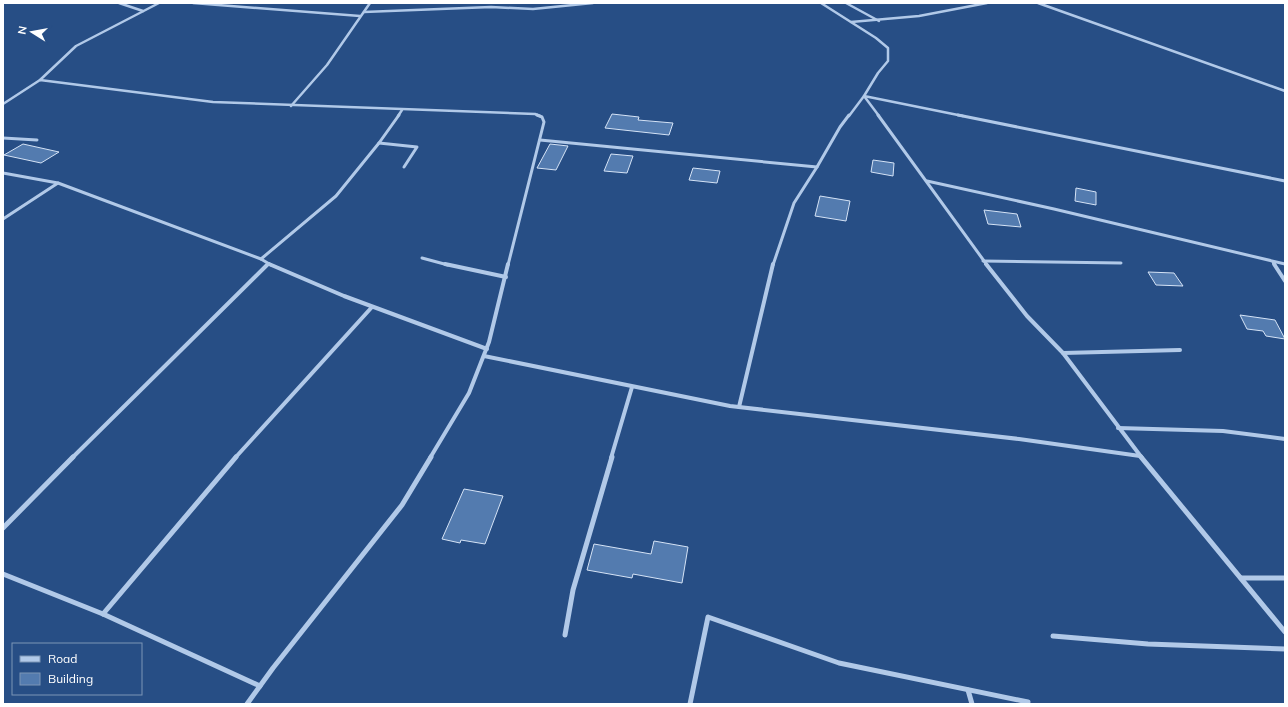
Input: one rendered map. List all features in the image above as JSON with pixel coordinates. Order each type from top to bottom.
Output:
[{"type":"street","points":[[118,3],[143,11]]},
{"type":"street","points":[[3,104],[40,80],[76,46],[159,3]]},
{"type":"street","points":[[193,3],[360,16]]},
{"type":"street","points":[[291,106],[327,65],[349,36],[360,16],[370,3]]},
{"type":"street","points":[[532,3],[533,9]]},
{"type":"street","points":[[364,12],[491,8],[533,9],[593,3]]},
{"type":"street","points":[[738,407],[769,276],[794,203],[840,127],[888,61],[888,48],[821,3]]},
{"type":"street","points":[[846,3],[880,21]]},
{"type":"street","points":[[850,22],[880,21],[945,12],[987,3]]},
{"type":"street","points":[[1038,3],[1285,91]]},
{"type":"street","points":[[40,80],[212,102],[535,114],[542,117],[544,122],[487,349],[469,394],[402,505],[247,704]]},
{"type":"street","points":[[864,96],[1285,181]]},
{"type":"street","points":[[864,96],[927,181],[946,212],[983,261],[1027,316],[1063,353],[1140,456],[1285,632]]},
{"type":"street","points":[[261,259],[336,196],[379,143],[402,110]]},
{"type":"street","points":[[3,138],[37,140]]},
{"type":"street","points":[[540,140],[817,167]]},
{"type":"street","points":[[379,143],[417,147],[404,167]]},
{"type":"street","points":[[3,173],[58,183],[261,259],[268,264],[372,307],[487,349]]},
{"type":"street","points":[[927,181],[1054,209],[1285,264]]},
{"type":"street","points":[[3,219],[58,183]]},
{"type":"street","points":[[422,258],[451,266],[506,277]]},
{"type":"street","points":[[983,261],[1121,263]]},
{"type":"street","points":[[1274,262],[1285,281]]},
{"type":"street","points":[[3,528],[268,264]]},
{"type":"street","points":[[103,614],[255,435],[372,307]]},
{"type":"street","points":[[1063,353],[1180,350]]},
{"type":"street","points":[[484,356],[632,387],[738,407],[1019,439],[1140,456]]},
{"type":"street","points":[[565,635],[573,590],[632,387]]},
{"type":"street","points":[[1118,428],[1223,431],[1285,439]]},
{"type":"street","points":[[3,574],[103,614],[260,686]]},
{"type":"street","points":[[1241,578],[1285,578]]},
{"type":"street","points":[[690,704],[708,617],[839,663],[1028,702]]},
{"type":"street","points":[[1053,636],[1148,644],[1285,649]]},
{"type":"street","points":[[968,690],[972,704]]},
{"type":"building","points":[[612,114],[639,117],[638,120],[673,123],[669,135],[605,128]]},
{"type":"building","points":[[23,144],[59,152],[41,163],[4,155]]},
{"type":"building","points":[[550,144],[568,146],[556,170],[537,168]]},
{"type":"building","points":[[611,154],[633,156],[627,173],[604,171]]},
{"type":"building","points":[[873,160],[894,163],[893,176],[871,172]]},
{"type":"building","points":[[693,168],[720,171],[717,183],[689,180]]},
{"type":"building","points":[[1076,188],[1096,192],[1096,205],[1075,201]]},
{"type":"building","points":[[820,196],[850,201],[846,221],[815,216]]},
{"type":"building","points":[[984,210],[1017,214],[1021,227],[988,224]]},
{"type":"building","points":[[1148,272],[1174,273],[1183,286],[1156,285]]},
{"type":"building","points":[[1240,315],[1275,320],[1285,339],[1266,336],[1263,331],[1247,329]]},
{"type":"building","points":[[464,489],[503,496],[485,544],[461,540],[460,543],[442,539]]},
{"type":"building","points":[[654,541],[688,547],[682,583],[633,574],[632,578],[587,570],[594,544],[651,554]]}]
